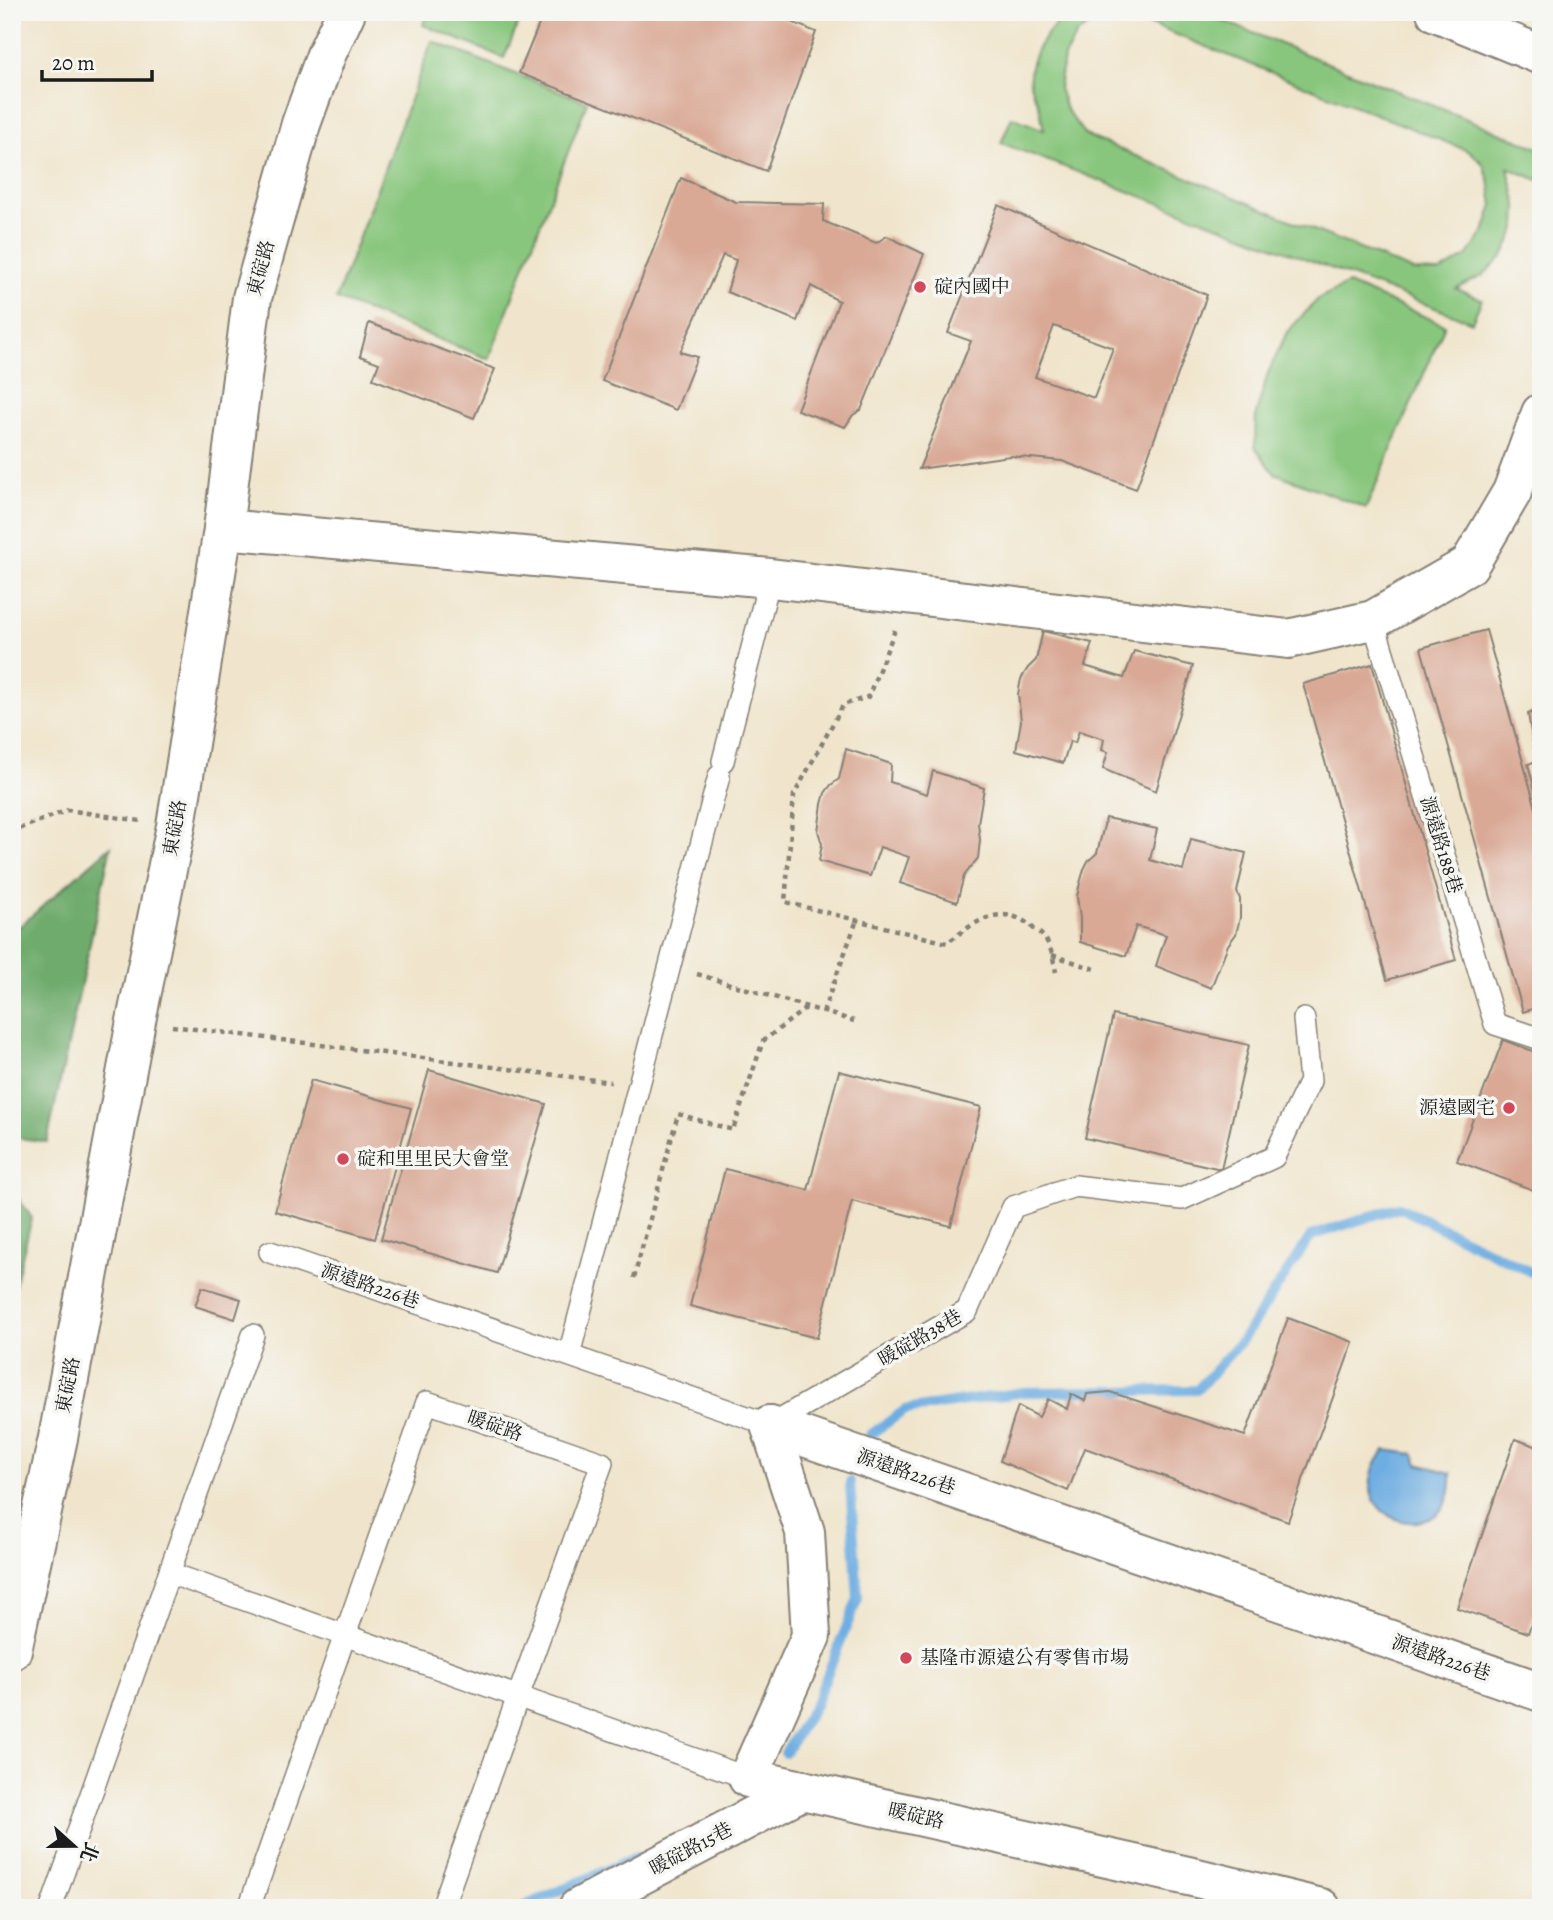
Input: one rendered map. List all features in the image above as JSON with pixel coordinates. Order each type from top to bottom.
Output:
[{"type":"street","name":"東碇路","points":[[12,1650],[58,1438],[136,1021],[176,826],[223,529],[252,298],[301,124],[326,55],[346,12]]},
{"type":"street","points":[[1436,12],[1541,55]]},
{"type":"street","points":[[223,529],[771,578],[1288,639],[1373,620],[1469,565],[1512,492],[1541,413]]},
{"type":"street","points":[[748,1778],[811,1636],[805,1532],[770,1425]]},
{"type":"street","name":"源遠路226巷","points":[[770,1425],[1541,1692]]},
{"type":"street","name":"暖碇路","points":[[748,1778],[1321,1908]]},
{"type":"street","name":"暖碇路15巷","points":[[579,1908],[803,1790]]},
{"type":"lane","points":[[569,1355],[771,578]]},
{"type":"lane","name":"源遠路188巷","points":[[1373,620],[1495,1024],[1541,1039]]},
{"type":"lane","name":"暖碇路38巷","points":[[770,1425],[967,1311],[1013,1208],[1075,1186],[1182,1199],[1274,1157],[1310,1081],[1304,1019]]},
{"type":"lane","name":"源遠路226巷","points":[[270,1252],[770,1425]]},
{"type":"lane","points":[[51,1908],[253,1335]]},
{"type":"lane","name":"暖碇路","points":[[249,1908],[428,1402],[602,1462],[442,1908]]},
{"type":"lane","name":"暖碇路","points":[[169,1573],[748,1778]]},
{"type":"path","points":[[896,626],[869,696],[843,705],[794,795],[785,902],[947,943],[982,919],[1003,914],[1025,920],[1047,941],[1056,972]]},
{"type":"path","points":[[12,835],[16,830],[68,810],[176,826]]},
{"type":"path","points":[[823,1012],[857,920]]},
{"type":"path","points":[[1051,955],[1098,970]]},
{"type":"path","points":[[670,966],[853,1021]]},
{"type":"path","points":[[634,1278],[678,1114],[733,1130],[763,1041],[806,1007]]},
{"type":"path","points":[[136,1021],[639,1085]]},
{"type":"green space","points":[[428,12],[523,12],[504,58],[423,25]]},
{"type":"green space","points":[[1069,12],[1201,12],[1541,149],[1541,181],[1508,168],[1517,205],[1516,229],[1503,256],[1482,276],[1456,289],[1482,299],[1472,322],[1001,143],[1012,117],[1044,130],[1039,106],[1031,87],[1030,72],[1041,43]],"holes":[[[1129,16],[1471,152],[1483,164],[1489,180],[1493,205],[1484,232],[1467,256],[1439,272],[1413,271],[1085,135],[1066,109],[1059,88],[1064,57],[1077,34],[1096,20]]]},
{"type":"green space","points":[[432,41],[587,102],[489,359],[336,299]]},
{"type":"green space","points":[[1348,284],[1445,325],[1366,508],[1274,473],[1255,447],[1256,414],[1268,373],[1287,332],[1319,298]]},
{"type":"green space","points":[[111,846],[47,1142],[12,1139],[12,933]]},
{"type":"green space","points":[[12,1189],[32,1218],[12,1297]]},
{"type":"water","points":[[1385,1450],[1414,1454],[1418,1464],[1451,1473],[1447,1500],[1435,1516],[1418,1522],[1399,1520],[1383,1511],[1372,1495],[1372,1475]]},
{"type":"building","points":[[544,12],[768,12],[816,32],[766,171],[519,73]]},
{"type":"building","points":[[681,178],[736,202],[824,204],[823,221],[876,243],[887,236],[924,254],[861,410],[853,415],[845,427],[797,410],[839,301],[811,286],[797,321],[727,292],[736,260],[723,255],[680,352],[697,357],[676,410],[602,381]]},
{"type":"building","points":[[998,205],[1207,295],[1136,489],[1062,461],[1010,456],[919,469],[971,341],[948,333]],"holes":[[[1054,326],[1113,348],[1094,398],[1035,377]]]},
{"type":"building","points":[[369,323],[495,369],[474,418],[373,379],[379,363],[360,356]]},
{"type":"building","points":[[1486,630],[1541,826],[1541,1006],[1523,1012],[1421,648]]},
{"type":"building","points":[[1043,631],[1092,643],[1085,666],[1124,678],[1134,651],[1193,666],[1156,791],[1103,769],[1108,752],[1102,750],[1104,739],[1079,731],[1075,743],[1070,741],[1063,763],[1016,750],[1021,721],[1018,694],[1021,679],[1036,660]]},
{"type":"building","points":[[1372,664],[1456,960],[1387,980],[1303,684]]},
{"type":"building","points":[[1541,709],[1540,809],[1528,764],[1536,761],[1528,714]]},
{"type":"building","points":[[846,749],[891,764],[890,782],[927,794],[933,771],[984,788],[978,823],[978,858],[964,876],[957,902],[900,883],[909,857],[880,847],[870,876],[819,861],[822,844],[818,831],[822,804],[825,793],[839,779]]},
{"type":"building","points":[[1106,818],[1157,829],[1150,860],[1183,870],[1191,839],[1246,853],[1237,892],[1240,899],[1240,918],[1236,934],[1228,945],[1211,988],[1156,966],[1166,935],[1136,926],[1126,956],[1080,942],[1077,897],[1079,887],[1088,861],[1097,853]]},
{"type":"building","points":[[1113,1015],[1249,1045],[1221,1169],[1085,1138]]},
{"type":"building","name":"源遠國宅","points":[[1503,1040],[1541,1054],[1541,1193],[1457,1161]]},
{"type":"building","points":[[429,1070],[546,1104],[497,1273],[381,1239]]},
{"type":"building","points":[[839,1071],[981,1107],[951,1226],[852,1201],[817,1338],[690,1306],[725,1169],[808,1190]]},
{"type":"building","name":"碇和里里民大會堂","points":[[311,1080],[411,1108],[375,1239],[275,1211]]},
{"type":"building","points":[[202,1287],[241,1299],[235,1319],[195,1306]]},
{"type":"building","points":[[1288,1318],[1353,1342],[1288,1521],[1085,1448],[1068,1491],[1000,1461],[1018,1406],[1039,1417],[1048,1399],[1067,1409],[1071,1394],[1085,1401],[1087,1394],[1110,1392],[1245,1436]]},
{"type":"building","points":[[1515,1439],[1541,1448],[1541,1595],[1528,1633],[1457,1608]]},
{"type":"waterway","points":[[870,1435],[905,1410],[1024,1392],[1197,1390],[1242,1340],[1311,1236],[1399,1207],[1541,1277]]},
{"type":"waterway","points":[[785,1753],[815,1705],[858,1598],[850,1482]]},
{"type":"waterway","points":[[520,1908],[636,1857]]},
{"type":"place","name":"碇內國中","points":[[920,287]]},
{"type":"place","name":"源遠國宅","points":[[1509,1108]]},
{"type":"place","name":"碇和里里民大會堂","points":[[343,1159]]},
{"type":"place","name":"基隆市源遠公有零售市場","points":[[906,1658]]}]
